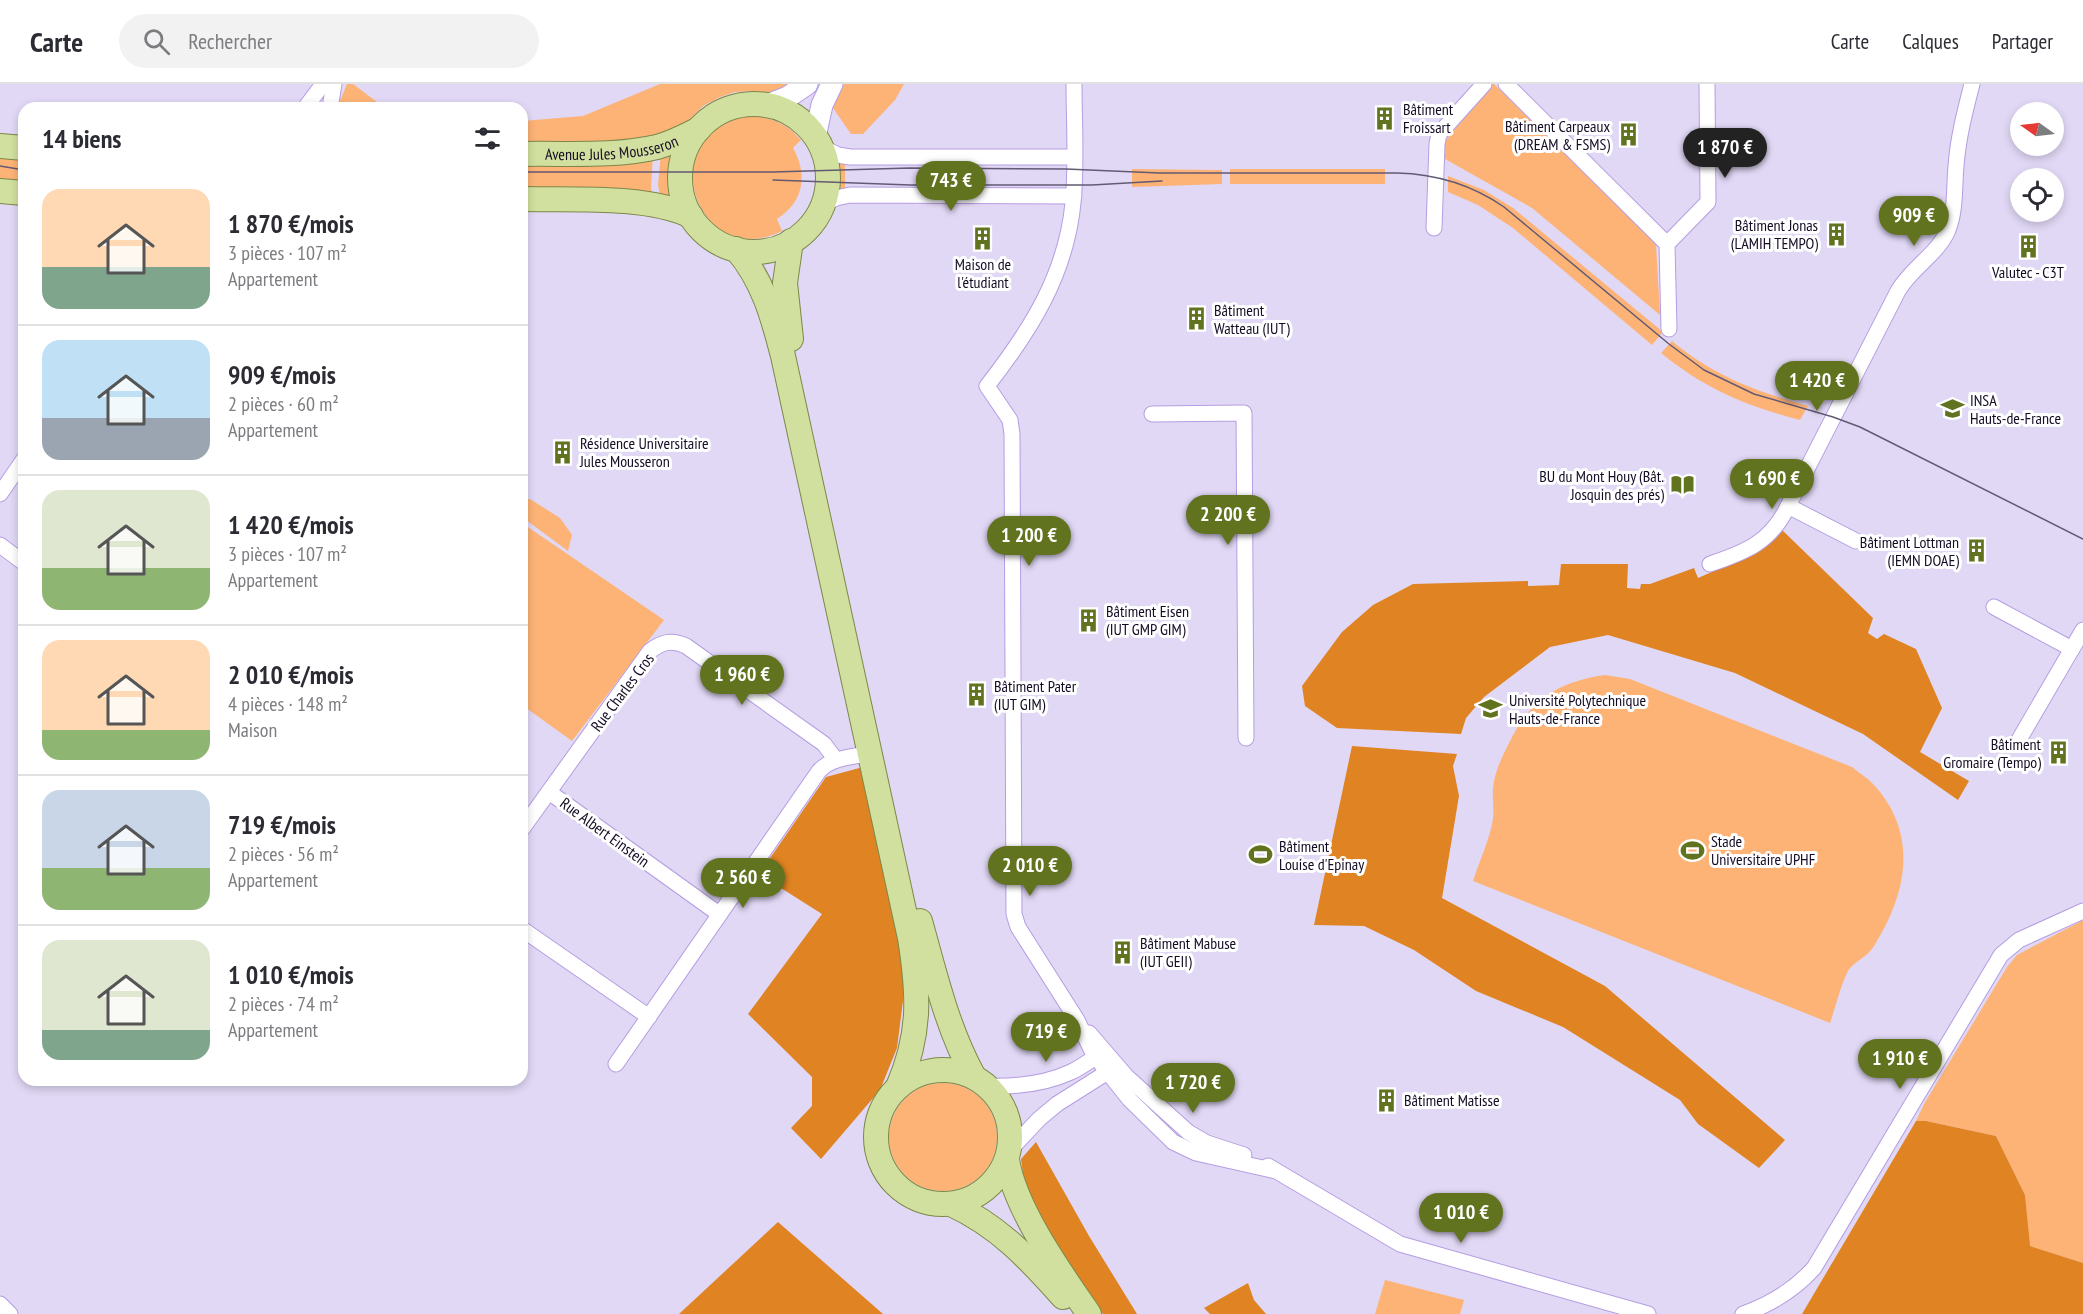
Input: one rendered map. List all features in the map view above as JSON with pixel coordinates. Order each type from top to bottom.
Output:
[{"type":"main road","points":[[767,105],[794,94],[807,84]]},
{"type":"main road","points":[[818,141],[823,102],[832,84]]},
{"type":"main road","points":[[752,104],[767,105],[794,116],[806,125],[818,141],[826,164],[827,177],[822,205],[809,226],[791,241],[764,251],[736,249],[710,237],[691,216],[682,195],[680,176],[686,149],[699,129],[716,114],[730,108],[752,104]]},
{"type":"main road","name":"Avenue Jules Mousseron","points":[[528,154],[611,152],[655,148],[699,129]]},
{"type":"main road","points":[[0,146],[18,148]]},
{"type":"main road","points":[[0,191],[18,192]]},
{"type":"main road","points":[[528,199],[638,203],[671,208],[691,216]]},
{"type":"main road","points":[[791,241],[786,264],[785,291],[793,354],[910,882],[960,1052],[980,1082],[1000,1101],[1008,1119],[1011,1138],[1008,1155],[997,1178],[982,1192],[970,1199],[951,1204],[930,1203],[910,1196],[894,1182],[882,1165],[877,1145],[878,1124],[885,1104],[898,1088],[915,1076],[934,1071],[954,1071],[980,1082]]},
{"type":"main road","points":[[736,249],[752,269],[765,294],[783,356],[910,938],[915,974],[915,1033],[910,1058],[898,1088]]},
{"type":"main road","points":[[1008,1155],[1012,1182],[1018,1197],[1053,1260],[1089,1314]]},
{"type":"main road","points":[[951,1204],[985,1221],[1013,1244],[1078,1314]]},
{"type":"street","points":[[310,102],[323,84]]},
{"type":"street","points":[[331,102],[334,84]]},
{"type":"street","points":[[1074,84],[1074,196],[1062,254],[1043,305],[1022,341],[987,386],[1010,420],[1012,434],[1014,914],[1018,927],[1077,1020],[1138,1108],[1181,1147],[1196,1153],[1276,1171],[1400,1244],[1648,1314]]},
{"type":"street","points":[[1434,228],[1439,134],[1484,84]]},
{"type":"street","points":[[1506,84],[1667,244],[1669,329]]},
{"type":"street","points":[[1667,244],[1708,202],[1707,84]]},
{"type":"street","points":[[1710,564],[1739,554],[1759,543],[1778,524],[1898,291],[1914,269],[1941,243],[1948,230],[1954,203],[1958,149],[1972,84]]},
{"type":"street","points":[[818,141],[838,155],[850,157],[1074,157]]},
{"type":"street","points":[[822,205],[836,198],[850,195],[1074,196]]},
{"type":"street","points":[[1152,414],[1244,414],[1246,738]]},
{"type":"street","points":[[0,494],[18,468]]},
{"type":"street","points":[[1788,506],[1856,541]]},
{"type":"street","points":[[0,545],[18,558]]},
{"type":"street","points":[[1994,607],[2072,649]]},
{"type":"street","points":[[2020,738],[2083,630]]},
{"type":"street","name":"Rue Charles Cros","points":[[528,822],[650,651],[668,642],[681,643],[695,652],[824,744],[836,760]]},
{"type":"street","points":[[616,1064],[819,771],[836,760],[871,753]]},
{"type":"street","name":"Rue Albert Einstein","points":[[549,792],[719,914]]},
{"type":"street","points":[[1743,1314],[1787,1291],[1814,1268],[2001,955],[2019,940],[2083,912]]},
{"type":"street","points":[[528,933],[649,1017]]},
{"type":"street","points":[[980,1082],[1016,1086],[1057,1078],[1072,1072],[1101,1054]]},
{"type":"street","points":[[1008,1155],[1045,1113],[1112,1069]]},
{"type":"street","points":[[0,1304],[10,1314]]},
{"type":"shaded area","points":[[347,84],[353,84],[377,102],[340,102]]},
{"type":"shaded area","points":[[660,84],[792,84],[772,94],[755,91],[735,92],[720,97],[703,106],[677,132],[636,142],[528,148],[528,121],[583,116]]},
{"type":"shaded area","points":[[844,84],[904,84],[895,100],[863,134],[851,134],[833,108]]},
{"type":"shaded area","points":[[1491,84],[1494,84],[1656,244],[1660,315],[1532,208],[1445,159],[1443,144]]},
{"type":"shaded area","points":[[748,116],[763,117],[777,122],[790,129],[801,140],[793,148],[801,168],[801,187],[793,204],[777,219],[782,231],[753,239],[728,234],[708,219],[696,197],[693,173],[699,149],[717,129]]},
{"type":"shaded area","points":[[0,151],[18,152],[18,189],[0,187]]},
{"type":"shaded area","points":[[661,153],[672,155],[670,176],[673,197],[661,200],[658,185]]},
{"type":"shaded area","points":[[653,154],[651,188],[654,200],[528,194],[528,158]]},
{"type":"shaded area","points":[[845,162],[845,192],[836,191],[836,164]]},
{"type":"shaded area","points":[[1132,169],[1222,170],[1222,184],[1132,187]]},
{"type":"shaded area","points":[[1230,169],[1385,169],[1385,184],[1230,184]]},
{"type":"shaded area","points":[[1448,176],[1484,190],[1513,208],[1663,332],[1652,345],[1513,228],[1478,205],[1448,192]]},
{"type":"shaded area","points":[[1672,341],[1688,354],[1720,373],[1771,395],[1808,406],[1800,420],[1744,402],[1710,387],[1661,353]]},
{"type":"shaded area","points":[[528,499],[560,518],[572,535],[568,551],[528,521]]},
{"type":"shaded area","points":[[528,527],[664,620],[572,741],[528,709]]},
{"type":"shaded area","points":[[1781,529],[1873,618],[1868,633],[1877,639],[1884,634],[1916,649],[1942,708],[1920,752],[1969,781],[1958,800],[1863,734],[1735,673],[1608,635],[1550,647],[1484,697],[1466,718],[1461,734],[1337,728],[1305,706],[1302,686],[1342,632],[1373,605],[1413,584],[1528,581],[1528,586],[1559,585],[1561,564],[1628,564],[1627,588],[1640,589],[1641,584],[1650,584],[1694,568],[1698,578],[1739,560]]},
{"type":"shaded area","name":"Stade Universitaire UPHF","points":[[1605,675],[1630,679],[1852,767],[1872,782],[1888,804],[1898,824],[1902,844],[1903,864],[1900,885],[1894,906],[1874,946],[1848,971],[1830,1023],[1473,881],[1492,824],[1495,775],[1517,728],[1536,704],[1559,688]]},
{"type":"shaded area","points":[[1352,746],[1457,754],[1453,766],[1459,796],[1442,898],[1605,986],[1785,1140],[1759,1168],[1698,1124],[1680,1100],[1563,1027],[1476,991],[1414,950],[1364,926],[1314,925]]},
{"type":"shaded area","points":[[863,767],[901,922],[904,993],[897,1048],[880,1090],[821,1159],[791,1128],[812,1106],[812,1077],[748,1014],[822,914],[759,874],[826,777]]},
{"type":"shaded area","points":[[2083,920],[2083,1263],[2029,1246],[2025,1195],[1996,1136],[1926,1121],[1916,1121],[2007,967],[2017,955]]},
{"type":"shaded area","points":[[943,1083],[964,1087],[981,1099],[993,1116],[997,1137],[993,1158],[981,1175],[964,1187],[943,1191],[922,1187],[905,1175],[893,1158],[889,1137],[893,1116],[905,1099],[922,1087]]},
{"type":"shaded area","points":[[1916,1121],[1926,1121],[1996,1136],[2025,1195],[2030,1246],[2083,1263],[2083,1314],[1802,1314]]},
{"type":"shaded area","points":[[1036,1142],[1089,1236],[1137,1314],[1103,1314],[1070,1269],[1025,1189],[1021,1159]]},
{"type":"shaded area","points":[[778,1222],[883,1314],[679,1314]]},
{"type":"shaded area","points":[[1385,1280],[1464,1300],[1460,1314],[1375,1314]]},
{"type":"shaded area","points":[[1248,1283],[1254,1300],[1266,1314],[1210,1314],[1204,1308]]},
{"type":"tram line","points":[[0,166],[18,169]]},
{"type":"tram line","points":[[528,172],[773,172],[910,168],[1066,169],[1159,173],[1397,173],[1439,178],[1466,186],[1504,207],[1669,344],[1704,370],[1754,394],[1860,427],[2083,539]]},
{"type":"tram line","points":[[773,180],[910,185],[1092,185],[1162,181]]},
{"type":"place","name":"Bâtiment Froissart","points":[[1385,118]]},
{"type":"place","name":"Bâtiment Carpeaux (DREAM & FSMS)","points":[[1628,135]]},
{"type":"place","name":"Bâtiment Jonas (LAMIH TEMPO)","points":[[1836,234]]},
{"type":"place","name":"Maison de l'étudiant","points":[[983,239]]},
{"type":"place","name":"Valutec - C3T","points":[[2028,247]]},
{"type":"place","name":"Bâtiment Watteau (IUT)","points":[[1196,319]]},
{"type":"place","name":"INSA Hauts-de-France","points":[[1952,409]]},
{"type":"place","name":"Résidence Universitaire Jules Mousseron","points":[[562,452]]},
{"type":"place","name":"BU du Mont Houy (Bât. Josquin des prés)","points":[[1682,485]]},
{"type":"place","name":"Bâtiment Lottman (IEMN DOAE)","points":[[1977,551]]},
{"type":"place","name":"Bâtiment Eisen (IUT GMP GIM)","points":[[1088,620]]},
{"type":"place","name":"Bâtiment Pater (IUT GIM)","points":[[976,695]]},
{"type":"place","name":"Université Polytechnique Hauts-de-France","points":[[1491,709]]},
{"type":"place","name":"Bâtiment Gromaire (Tempo)","points":[[2059,753]]},
{"type":"place","name":"Stade Universitaire UPHF","points":[[1693,850]]},
{"type":"place","name":"Bâtiment Louise d'Epinay","points":[[1261,855]]},
{"type":"place","name":"Bâtiment Mabuse (IUT GEII)","points":[[1122,952]]},
{"type":"place","name":"Bâtiment Matisse","points":[[1386,1100]]}]
